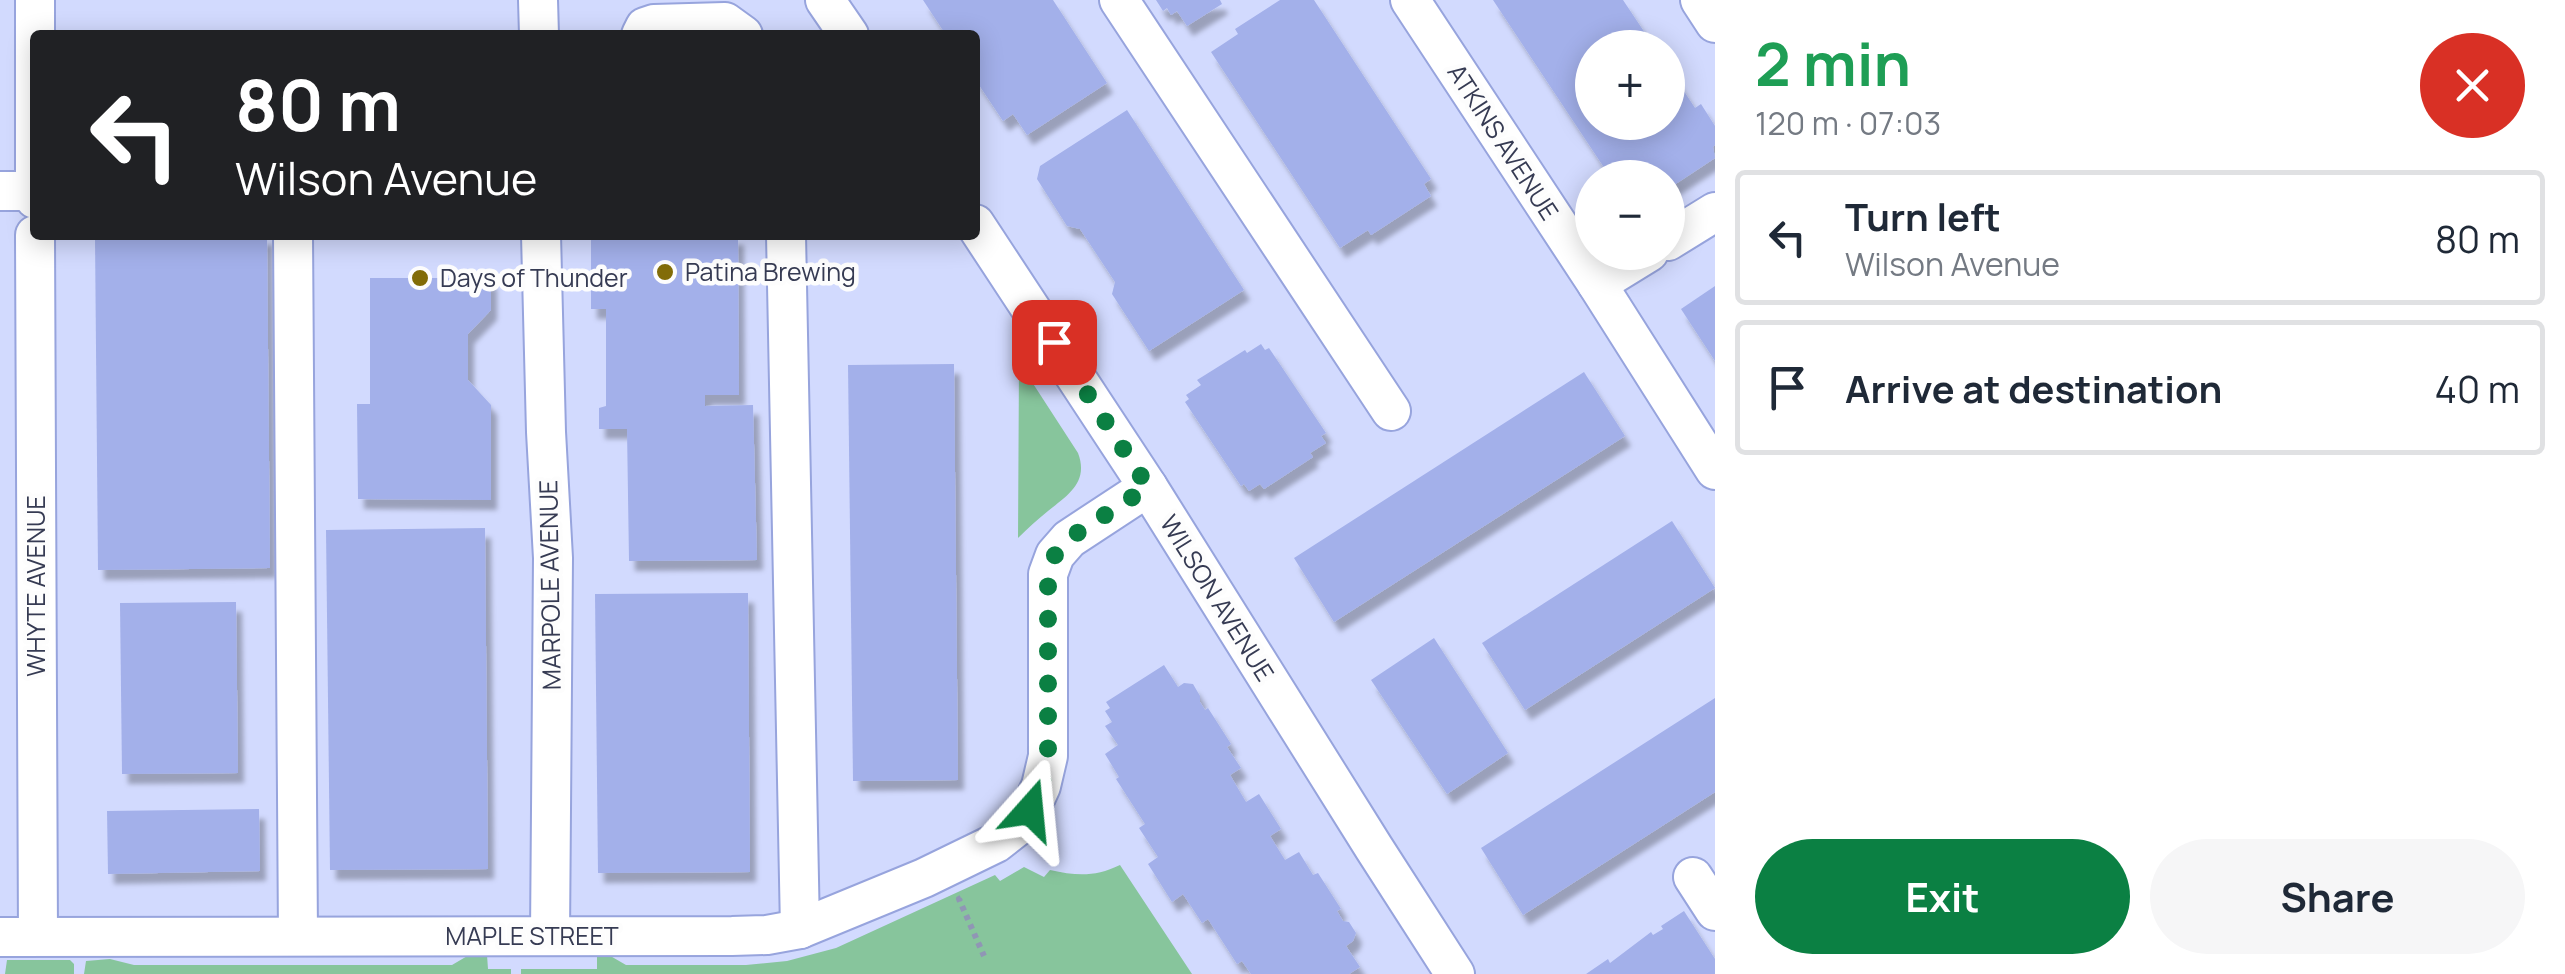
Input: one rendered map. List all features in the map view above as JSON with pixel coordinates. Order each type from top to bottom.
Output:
[{"type":"street","points":[[35,0],[35,30]]},
{"type":"street","points":[[538,0],[539,30]]},
{"type":"street","points":[[1119,0],[1391,411]]},
{"type":"street","name":"ATKINS AVENUE","points":[[1410,0],[1715,470]]},
{"type":"street","points":[[1700,0],[1715,22]]},
{"type":"street","points":[[643,30],[654,24],[718,22],[737,30]]},
{"type":"street","points":[[0,191],[30,191]]},
{"type":"street","points":[[1685,231],[1715,212]]},
{"type":"street","name":"WILSON AVENUE","points":[[980,232],[1148,487],[1456,974]]},
{"type":"street","name":"WHYTE AVENUE","points":[[35,240],[38,936]]},
{"type":"street","points":[[293,240],[298,936]]},
{"type":"street","name":"MARPOLE AVENUE","points":[[541,240],[553,558],[550,936]]},
{"type":"street","points":[[786,240],[800,929]]},
{"type":"street","points":[[1597,284],[1619,270]]},
{"type":"street","name":"MAPLE STREET","points":[[0,937],[732,936],[800,929],[996,844],[1019,825],[1041,786],[1048,756],[1048,574],[1055,555],[1068,539],[1148,487]]},
{"type":"street","points":[[1693,877],[1715,911]]},
{"type":"path","points":[[972,892],[959,899],[984,956]]},
{"type":"green space","points":[[1019,362],[1078,453],[1081,472],[1075,487],[1018,538]]},
{"type":"green space","points":[[1120,865],[1192,974],[521,974],[521,969],[597,969],[597,955],[607,954],[626,965],[787,961],[836,948],[995,875],[1000,881],[1024,867],[1044,877],[1050,870],[1086,874]]},
{"type":"green space","points":[[469,955],[487,955],[488,969],[511,969],[511,974],[84,974],[86,961],[110,959],[134,965],[452,965]]},
{"type":"green space","points":[[7,960],[70,960],[74,974],[5,974]]},
{"type":"building","points":[[923,0],[1053,0],[1107,83],[1027,135],[1013,114],[1003,121],[980,86],[980,30],[943,30]]},
{"type":"building","points":[[1156,0],[1220,0],[1222,4],[1187,26],[1177,11],[1171,15],[1167,8],[1163,11]]},
{"type":"building","points":[[1280,0],[1314,0],[1431,179],[1424,184],[1431,196],[1371,235],[1368,230],[1340,248],[1211,52],[1238,34],[1235,29]]},
{"type":"building","points":[[1493,0],[1623,0],[1643,30],[1575,30],[1575,124]]},
{"type":"building","points":[[1685,93],[1695,108],[1701,104],[1715,126],[1715,158],[1685,178],[1685,160],[1599,160],[1586,140],[1685,140]]},
{"type":"building","points":[[1127,110],[1244,290],[1149,351],[1112,294],[1115,282],[1080,229],[1067,226],[1037,179],[1040,166]]},
{"type":"building","points":[[95,240],[267,240],[270,568],[98,570]]},
{"type":"building","points":[[591,240],[738,240],[739,395],[705,395],[705,406],[753,405],[757,560],[629,561],[627,429],[599,429],[599,408],[606,406],[606,309],[591,309]]},
{"type":"building","points":[[370,278],[491,278],[491,310],[468,334],[468,380],[491,405],[491,500],[358,499],[357,404],[370,404]]},
{"type":"building","points":[[1715,286],[1715,361],[1681,309]]},
{"type":"building","points":[[1261,344],[1265,350],[1269,348],[1326,433],[1321,436],[1326,443],[1310,453],[1313,457],[1264,489],[1260,484],[1249,491],[1244,484],[1241,486],[1185,402],[1189,399],[1186,395],[1201,385],[1197,380]]},
{"type":"building","points":[[954,364],[958,780],[853,781],[848,365]]},
{"type":"building","points":[[1584,372],[1625,436],[1334,622],[1294,558]]},
{"type":"building","points":[[1672,521],[1715,588],[1525,710],[1482,643]]},
{"type":"building","points":[[485,528],[488,869],[330,870],[326,530]]},
{"type":"building","points":[[748,593],[750,872],[598,873],[595,594]]},
{"type":"building","points":[[236,602],[238,773],[122,774],[120,603]]},
{"type":"building","points":[[1434,638],[1508,753],[1447,794],[1371,680]]},
{"type":"building","points":[[1164,665],[1178,687],[1193,684],[1205,710],[1208,708],[1231,744],[1227,747],[1241,768],[1230,775],[1246,802],[1259,794],[1281,829],[1270,836],[1285,860],[1299,852],[1341,909],[1337,911],[1343,921],[1349,922],[1356,933],[1346,946],[1360,967],[1349,974],[1251,974],[1242,961],[1237,964],[1208,919],[1202,923],[1183,894],[1172,902],[1148,864],[1158,857],[1139,828],[1145,824],[1105,754],[1118,745],[1105,726],[1112,722],[1105,711],[1110,708],[1106,702]]},
{"type":"building","points":[[1715,698],[1715,792],[1523,915],[1481,848]]},
{"type":"building","points":[[259,809],[260,871],[108,874],[107,811]]},
{"type":"building","points":[[1684,911],[1715,959],[1715,974],[1586,974],[1608,959],[1610,963],[1651,932],[1653,935],[1663,929],[1661,926]]},
{"type":"place","name":"Patina Brewing","points":[[665,272]]},
{"type":"place","name":"Days of Thunder","points":[[420,278]]},
{"type":"route","points":[[1030,810],[1048,756],[1048,574],[1055,555],[1068,539],[1148,487],[1054,342]]}]
